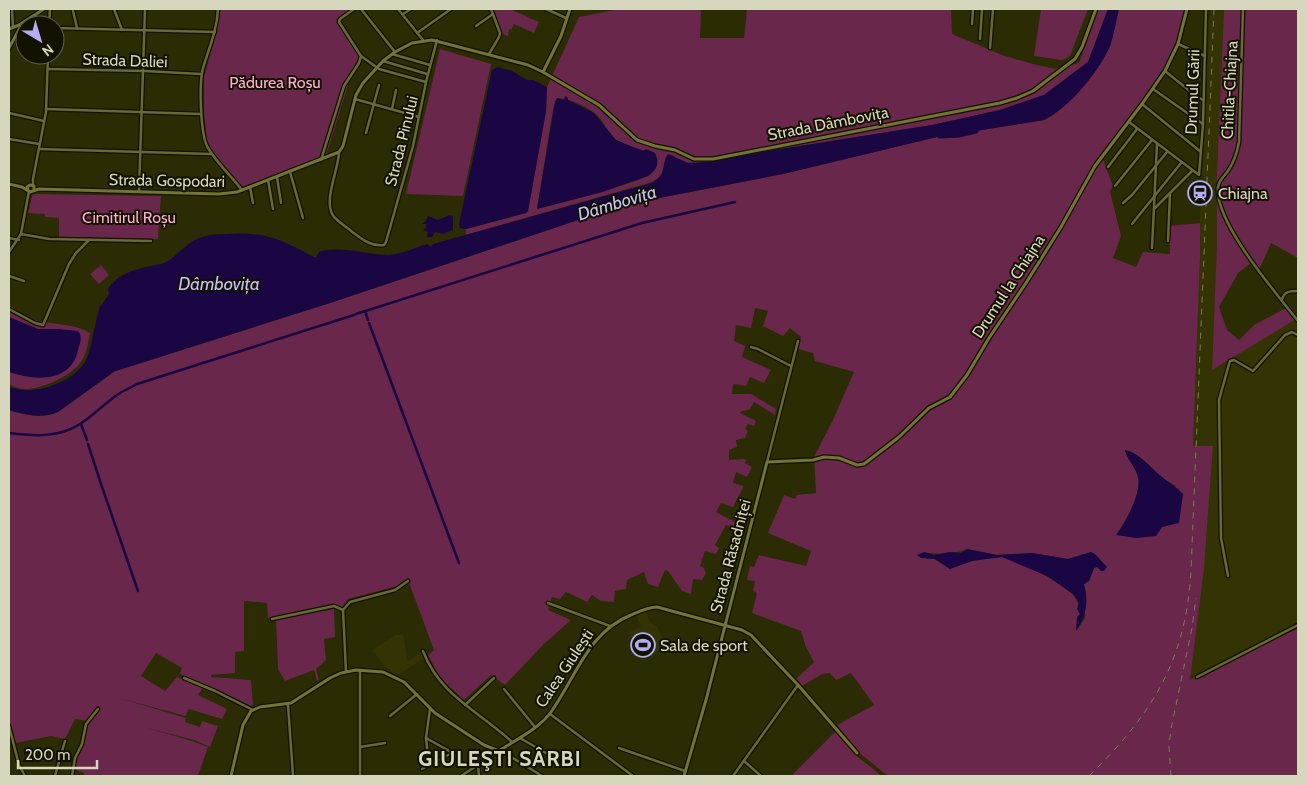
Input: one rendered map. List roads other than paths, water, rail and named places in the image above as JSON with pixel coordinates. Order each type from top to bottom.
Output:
[{"type":"main road","points":[[543,72],[570,9]]},
{"type":"main road","name":"Strada Dâmbovița","points":[[422,40],[436,40],[524,63],[543,72],[604,109],[638,140],[675,150],[694,159],[705,160],[1000,103],[1023,96],[1038,88],[1077,56],[1096,9]]},
{"type":"main road","name":"Drumul la Chiajna","points":[[767,462],[813,460],[824,457],[839,458],[857,465],[864,464],[895,440],[924,411],[950,397],[967,375],[988,338],[1026,283],[1061,227],[1095,166],[1165,71],[1178,44],[1187,9]]},
{"type":"main road","points":[[9,48],[15,36]]},
{"type":"main road","points":[[339,152],[343,146],[358,90],[383,61],[393,53],[422,40]]},
{"type":"main road","name":"Strada Gospodari","points":[[9,184],[41,190],[224,194],[242,190],[339,152]]},
{"type":"main road","name":"Strada Răsadniței","points":[[684,776],[706,700],[767,462]]},
{"type":"main road","name":"Calea Giulești","points":[[500,751],[535,727],[550,714],[591,646],[610,626],[625,617],[657,606],[751,634],[857,753]]},
{"type":"main road","points":[[231,776],[244,725],[247,716],[253,710],[260,707],[288,704],[330,678],[346,672],[360,670],[376,670],[389,674],[408,684],[430,709],[484,745],[500,751]]},
{"type":"street","points":[[11,29],[12,9]]},
{"type":"street","points":[[114,9],[122,30]]},
{"type":"street","points":[[139,193],[145,9]]},
{"type":"street","points":[[218,9],[215,32],[202,74],[201,114],[205,142],[211,154],[242,190]]},
{"type":"street","points":[[354,9],[340,19],[339,22],[361,56],[377,68],[426,82]]},
{"type":"street","points":[[361,9],[393,53],[430,65]]},
{"type":"street","points":[[398,9],[422,40]]},
{"type":"street","points":[[403,14],[411,9]]},
{"type":"street","points":[[417,33],[451,9]]},
{"type":"street","points":[[489,54],[500,35],[498,24],[491,9]]},
{"type":"street","points":[[546,9],[566,18]]},
{"type":"street","points":[[972,24],[973,9]]},
{"type":"street","points":[[980,39],[982,9]]},
{"type":"street","points":[[990,48],[993,9]]},
{"type":"street","name":"Drumul Gării","points":[[1192,171],[1199,175],[1203,124],[1206,9]]},
{"type":"street","name":"Chitila-Chiajna","points":[[1243,9],[1237,153],[1229,170],[1218,185],[1218,196],[1240,245],[1282,300]]},
{"type":"street","points":[[72,11],[78,28]]},
{"type":"street","points":[[476,26],[494,13]]},
{"type":"street","points":[[65,28],[215,32]]},
{"type":"street","name":"Strada Pinului","points":[[339,152],[330,197],[332,214],[363,240],[378,246],[384,245],[409,161],[436,40]]},
{"type":"street","points":[[1178,44],[1205,56]]},
{"type":"street","points":[[321,160],[344,86],[359,63],[361,56]]},
{"type":"street","points":[[383,61],[428,74]]},
{"type":"street","points":[[9,252],[21,234],[33,179],[46,109],[48,68]]},
{"type":"street","name":"Strada Daliei","points":[[48,68],[202,74]]},
{"type":"street","points":[[1165,71],[1196,96],[1204,100]]},
{"type":"street","points":[[366,133],[379,85]]},
{"type":"street","points":[[1153,88],[1203,124]]},
{"type":"street","points":[[392,110],[396,90]]},
{"type":"street","points":[[355,99],[419,117]]},
{"type":"street","points":[[1142,104],[1201,152]]},
{"type":"street","points":[[46,109],[201,114]]},
{"type":"street","points":[[9,113],[44,121]]},
{"type":"street","points":[[1129,122],[1192,171],[1155,208]]},
{"type":"street","points":[[1108,167],[1138,129]]},
{"type":"street","points":[[9,139],[40,144]]},
{"type":"street","points":[[1115,186],[1152,140]]},
{"type":"street","points":[[1152,248],[1157,144]]},
{"type":"street","points":[[39,149],[211,154]]},
{"type":"street","points":[[1123,203],[1127,201],[1167,152]]},
{"type":"street","points":[[1132,224],[1182,163]]},
{"type":"street","points":[[290,172],[303,218]]},
{"type":"street","points":[[277,177],[281,203]]},
{"type":"street","points":[[268,180],[273,209]]},
{"type":"street","points":[[250,187],[253,203]]},
{"type":"street","points":[[1168,242],[1170,194]]},
{"type":"street","points":[[21,234],[49,240],[151,241]]},
{"type":"street","points":[[9,238],[18,240]]},
{"type":"street","points":[[9,309],[34,323],[43,325],[69,264],[76,253],[89,240]]},
{"type":"street","points":[[9,276],[24,281]]},
{"type":"street","points":[[1298,291],[1286,292],[1282,300],[1298,321]]},
{"type":"street","points":[[1228,576],[1221,538],[1219,400],[1229,364],[1230,361],[1234,360],[1253,371],[1285,335],[1292,332],[1298,335]]},
{"type":"street","name":"Strada Răsadniței","points":[[767,462],[798,341]]},
{"type":"street","points":[[751,347],[758,348],[791,366]]},
{"type":"street","points":[[346,672],[343,610],[350,602],[395,590],[408,581]]},
{"type":"street","points":[[548,603],[610,626]]},
{"type":"street","points":[[272,619],[334,606],[343,610]]},
{"type":"street","points":[[1197,677],[1298,625]]},
{"type":"street","points":[[423,651],[439,681],[465,705],[512,742]]},
{"type":"street","points":[[360,670],[360,776]]},
{"type":"street","points":[[184,678],[215,690],[253,710]]},
{"type":"street","points":[[465,705],[494,678]]},
{"type":"street","points":[[734,776],[798,685]]},
{"type":"street","points":[[504,689],[535,727]]},
{"type":"street","points":[[390,716],[417,694]]},
{"type":"street","points":[[288,704],[292,776]]},
{"type":"street","points":[[428,765],[426,738],[430,709]]},
{"type":"street","points":[[72,776],[75,758],[86,724],[98,710]]},
{"type":"street","points":[[550,714],[633,776]]},
{"type":"street","points":[[9,726],[19,765],[25,776]]},
{"type":"street","points":[[519,737],[558,760]]},
{"type":"street","points":[[426,738],[460,759]]},
{"type":"street","points":[[55,776],[65,741]]},
{"type":"street","points":[[360,747],[385,743]]},
{"type":"street","points":[[619,748],[685,771]]},
{"type":"street","points":[[462,776],[500,751],[539,776]]},
{"type":"street","points":[[422,769],[452,753]]},
{"type":"street","points":[[744,761],[761,776]]},
{"type":"street","points":[[478,766],[479,776]]},
{"type":"water","name":"Dâmbovița","points":[[1108,9],[1119,9],[1110,46],[1105,56],[1091,78],[1073,98],[1064,107],[1044,120],[937,137],[783,174],[664,197],[581,219],[330,303],[115,371],[58,412],[34,416],[9,410],[9,387],[29,390],[40,389],[61,382],[79,370],[87,358],[100,306],[109,294],[108,289],[113,283],[132,271],[165,263],[191,242],[199,238],[221,234],[252,234],[273,238],[316,258],[319,252],[327,250],[389,255],[427,244],[431,247],[433,244],[652,183],[662,173],[668,154],[688,163],[709,162],[932,125],[1000,110],[1044,95],[1088,62]]},
{"type":"water","points":[[498,67],[512,71],[527,80],[533,80],[547,87],[546,111],[528,211],[466,229],[460,228],[459,224],[492,70]]},
{"type":"water","points":[[565,96],[568,100],[594,113],[616,140],[643,151],[646,149],[655,153],[657,166],[648,176],[602,192],[537,209],[555,102],[557,98],[564,100]]},
{"type":"water","points":[[450,215],[453,217],[453,230],[443,234],[435,232],[432,237],[427,237],[428,232],[423,230],[426,228],[426,224],[422,224],[428,216],[438,220]]},
{"type":"water","points":[[9,317],[38,329],[78,331],[81,340],[74,361],[68,369],[51,377],[40,378],[9,372]]},
{"type":"water","points":[[1125,450],[1140,457],[1183,494],[1179,523],[1162,527],[1156,536],[1136,538],[1116,535],[1133,506],[1139,481]]},
{"type":"water","points":[[967,549],[997,555],[1032,553],[1068,559],[1091,552],[1107,567],[1104,571],[1097,567],[1094,568],[1089,581],[1084,584],[1086,609],[1076,631],[1077,617],[1080,614],[1077,609],[1079,603],[1073,594],[1047,576],[1002,557],[972,561],[950,569],[935,559],[921,558],[917,555],[924,552],[934,555],[950,552],[961,553]]},
{"type":"waterway","name":"Dâmbovița","points":[[940,136],[959,135],[976,131]]},
{"type":"waterway","points":[[356,314],[642,223],[735,202]]},
{"type":"waterway","points":[[365,311],[368,320]]},
{"type":"waterway","points":[[9,433],[46,435],[72,429],[122,392],[137,384],[354,315]]},
{"type":"waterway","points":[[369,323],[459,563]]},
{"type":"waterway","points":[[81,424],[87,440]]},
{"type":"waterway","points":[[88,444],[138,591]]},
{"type":"railway","points":[[1089,776],[1131,730],[1148,708],[1162,684],[1182,632],[1188,603],[1191,571],[1214,9]]},
{"type":"railway","points":[[1171,776],[1169,746],[1171,729],[1192,628],[1196,598]]},
{"type":"place","name":"Chiajna","points":[[1200,193]]},
{"type":"place","name":"Sala de sport","points":[[643,645]]},
{"type":"district","name":"GIULEŞTI SÂRBI","points":[[500,759]]},
{"type":"park label","name":"Pădurea Roșu","points":[[275,82]]},
{"type":"park label","name":"Cimitirul Roșu","points":[[129,217]]}]
